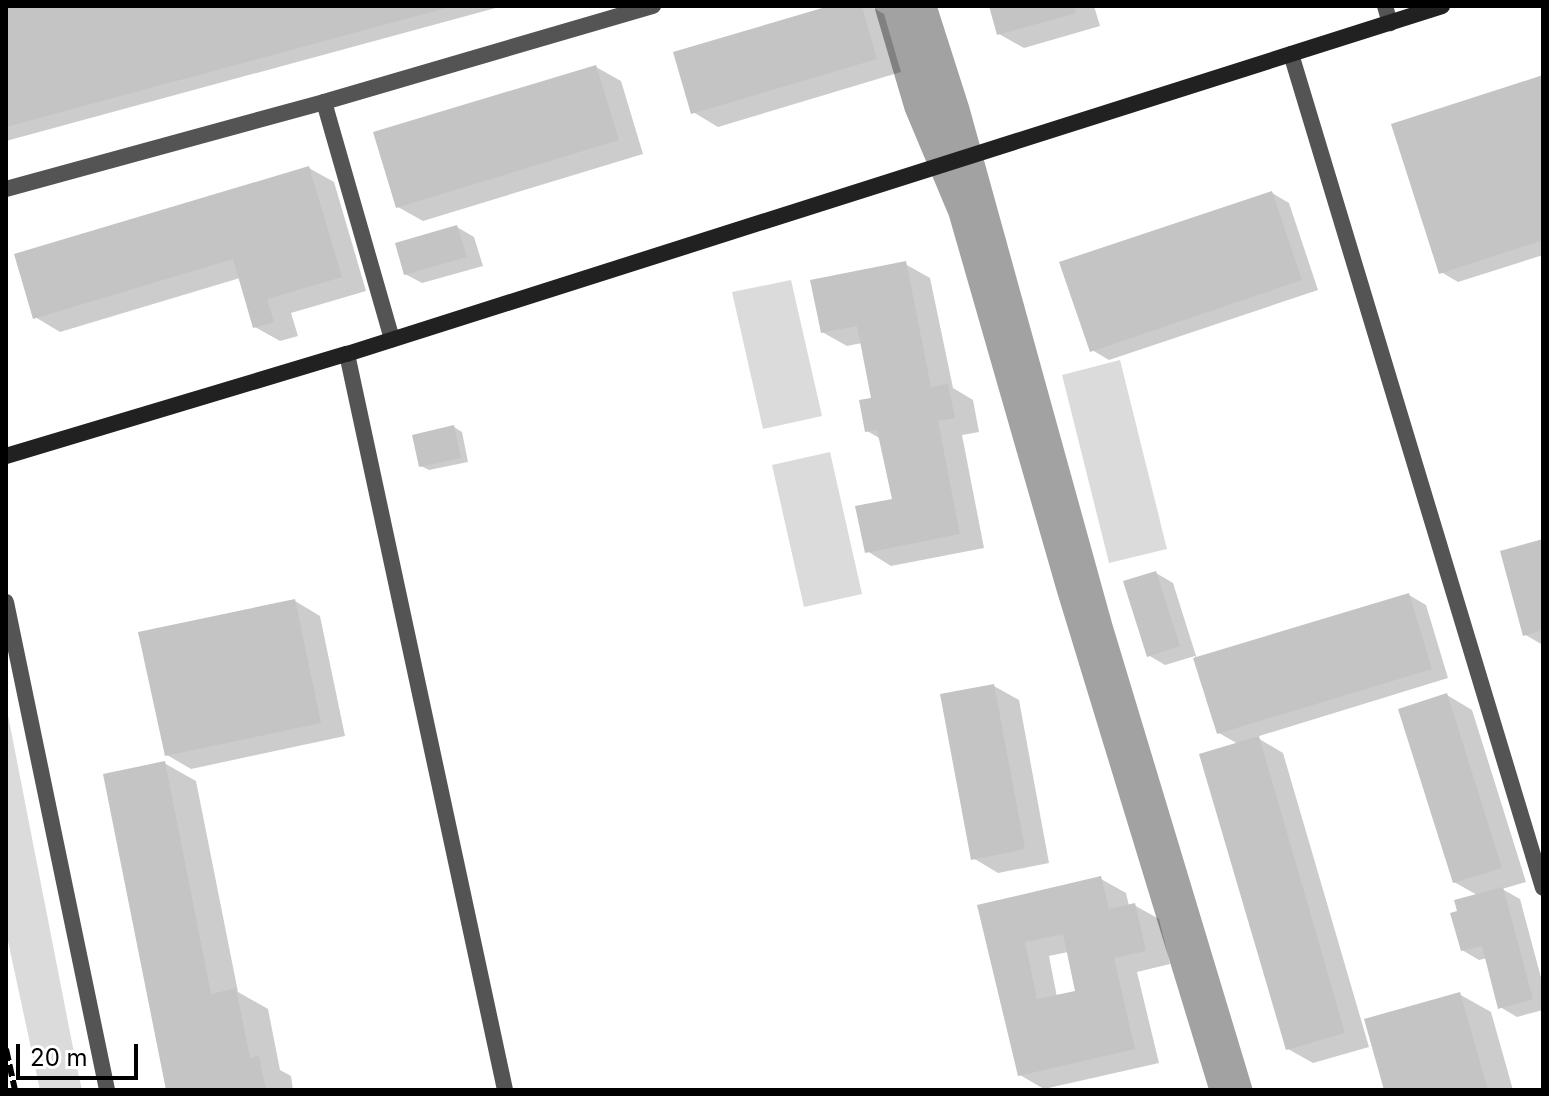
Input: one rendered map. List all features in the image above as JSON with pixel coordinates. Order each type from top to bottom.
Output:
[{"type":"street","points":[[6,456],[347,354],[1442,6]]},
{"type":"lane","points":[[6,189],[324,102],[653,6]]},
{"type":"lane","points":[[1385,6],[1390,23]]},
{"type":"lane","points":[[1291,54],[1543,888]]},
{"type":"lane","points":[[324,102],[392,339]]},
{"type":"lane","points":[[347,354],[505,1090]]},
{"type":"lane","points":[[6,602],[107,1090]]},
{"type":"shaded area","points":[[874,6],[937,6],[969,106],[1112,623],[1253,1090],[1209,1090],[1057,592],[949,216],[905,111]]},
{"type":"shaded area","points":[[791,280],[822,416],[763,429],[732,292]]},
{"type":"shaded area","points":[[1120,360],[1167,549],[1109,563],[1062,375]]},
{"type":"shaded area","points":[[830,452],[862,594],[804,607],[772,465]]},
{"type":"shaded area","points":[[6,705],[82,1090],[40,1090],[6,932]]},
{"type":"building","points":[[6,6],[450,6],[450,7],[6,127]]},
{"type":"building","points":[[829,6],[862,6],[877,59],[691,114],[673,52]]},
{"type":"building","points":[[989,6],[1074,6],[1076,13],[997,35]]},
{"type":"building","points":[[596,65],[619,140],[396,208],[373,132]]},
{"type":"building","points":[[1543,75],[1543,240],[1439,274],[1391,124]]},
{"type":"building","points":[[309,166],[342,277],[267,299],[274,322],[253,328],[233,259],[33,319],[14,254]]},
{"type":"building","points":[[1272,191],[1302,280],[1090,352],[1059,262]]},
{"type":"building","points":[[457,225],[467,257],[404,275],[395,243]]},
{"type":"building","points":[[906,261],[931,387],[948,384],[955,418],[938,421],[960,534],[865,553],[855,506],[892,499],[877,430],[865,432],[859,400],[871,398],[857,326],[821,333],[810,280]]},
{"type":"building","points":[[454,425],[461,458],[419,467],[412,435]]},
{"type":"building","points":[[1543,539],[1543,630],[1523,636],[1500,551]]},
{"type":"building","points":[[1156,571],[1180,646],[1147,657],[1123,581]]},
{"type":"building","points":[[1409,593],[1432,669],[1217,734],[1193,658]]},
{"type":"building","points":[[295,599],[321,723],[165,756],[138,632]]},
{"type":"building","points":[[994,684],[1025,849],[971,860],[940,694]]},
{"type":"building","points":[[1447,693],[1502,868],[1453,883],[1398,709]]},
{"type":"building","points":[[1259,736],[1345,1033],[1286,1050],[1199,754]]},
{"type":"building","points":[[165,761],[211,994],[236,988],[250,1058],[259,1056],[266,1090],[166,1090],[103,774]]},
{"type":"building","points":[[1101,876],[1109,909],[1135,903],[1146,951],[1114,958],[1135,1049],[1018,1076],[977,905]],"holes":[[[1063,934],[1075,991],[1037,999],[1025,942]]]},
{"type":"building","points":[[1503,887],[1533,999],[1498,1009],[1482,946],[1461,951],[1450,913],[1457,911],[1454,900]]},
{"type":"building","points":[[1460,992],[1488,1090],[1384,1090],[1364,1019]]},
{"type":"railway","points":[[6,1049],[15,1090]]}]
